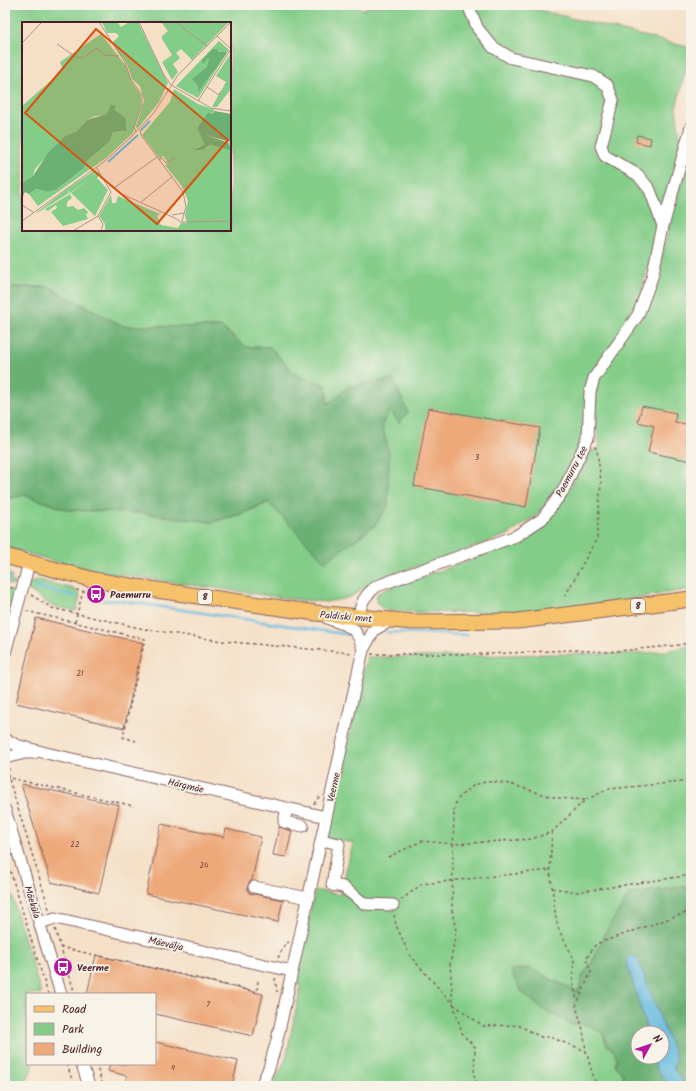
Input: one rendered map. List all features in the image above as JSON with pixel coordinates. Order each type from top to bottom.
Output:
[{"type":"main road","name":"Paldiski mnt","points":[[5,556],[94,580],[316,613],[359,618],[421,622],[518,621],[691,599]]},
{"type":"street","points":[[468,5],[478,28],[493,46],[511,58],[593,76],[607,85],[613,100],[601,146],[606,156],[638,175],[650,190],[663,226]]},
{"type":"street","name":"Paemurru tee","points":[[359,618],[360,607],[366,595],[377,586],[516,536],[542,519],[563,491],[588,438],[590,392],[594,378],[638,315],[652,277],[663,226],[691,127]]},
{"type":"street","points":[[5,653],[20,590],[29,563]]},
{"type":"street","points":[[316,613],[352,627],[361,639],[363,652]]},
{"type":"street","name":"Veerme","points":[[262,1086],[273,1054],[363,652],[374,630],[392,620]]},
{"type":"street","name":"Härgmäe","points":[[5,739],[16,745],[46,754],[326,817]]},
{"type":"street","name":"Härgmäe","points":[[9,757],[25,753],[46,754]]},
{"type":"street","points":[[287,808],[284,822],[302,826]]},
{"type":"street","name":"Mäeküla","points":[[5,810],[61,993]]},
{"type":"street","points":[[322,840],[339,844],[332,885],[343,887],[365,904],[393,905]]},
{"type":"street","points":[[254,886],[308,898]]},
{"type":"street","name":"Mäevälja","points":[[40,923],[55,918],[292,971]]},
{"type":"street","points":[[82,1065],[89,1086]]},
{"type":"path","points":[[565,596],[597,538],[601,481],[597,450],[588,438]]},
{"type":"path","points":[[5,586],[20,590],[36,597],[52,608],[144,629],[222,641],[363,652],[465,654],[572,650],[608,652],[680,645],[691,642]]},
{"type":"path","points":[[76,590],[96,594]]},
{"type":"path","points":[[75,622],[83,591]]},
{"type":"path","points":[[22,610],[145,639],[123,737],[136,741]]},
{"type":"path","points":[[9,757],[6,776],[49,911]]},
{"type":"path","points":[[6,776],[12,779],[134,806]]},
{"type":"path","points":[[388,857],[422,841],[454,844],[531,839],[552,832],[584,800],[609,789],[691,781]]},
{"type":"path","points":[[478,1086],[474,1075],[475,1047],[463,1035],[453,1004],[450,965],[456,931],[452,910],[452,880],[454,811],[456,801],[471,786],[483,782],[510,784],[554,798],[584,800]]},
{"type":"path","points":[[552,832],[550,870],[559,930],[574,959],[573,981],[577,1002],[576,1006],[594,1079],[600,1086]]},
{"type":"path","points":[[5,854],[48,993]]},
{"type":"path","points":[[550,870],[422,884],[393,905],[396,925],[410,956],[453,1004],[483,1026],[518,1025],[541,1037],[550,1037],[586,1051]]},
{"type":"path","points":[[552,888],[578,892],[691,875]]},
{"type":"path","points":[[577,1002],[591,972],[586,959],[596,944],[691,911]]},
{"type":"path","points":[[55,929],[75,993]]},
{"type":"path","points":[[60,947],[258,992],[258,980]]},
{"type":"path","points":[[67,1065],[74,1086]]},
{"type":"path","points":[[96,1065],[103,1086]]},
{"type":"green space","points":[[5,5],[337,5],[365,9],[368,5],[519,5],[691,48],[676,108],[681,146],[640,295],[617,336],[586,383],[584,402],[586,421],[578,447],[558,488],[536,516],[509,534],[436,561],[378,578],[352,596],[326,602],[291,599],[115,574],[57,562],[9,548],[5,541],[5,500],[24,495],[68,510],[140,513],[212,522],[241,514],[389,454],[382,425],[390,410],[392,379],[328,405],[326,385],[296,375],[270,347],[246,347],[221,327],[123,326],[49,287],[5,287]]},
{"type":"green space","points":[[691,142],[691,589],[546,610],[423,612],[389,611],[381,608],[376,600],[377,594],[386,589],[474,559],[521,538],[570,488],[588,453],[600,447],[596,429],[595,412],[599,377],[660,262]]},
{"type":"green space","points":[[5,287],[49,287],[123,326],[221,327],[246,347],[270,347],[296,375],[326,385],[328,404],[349,386],[393,379],[408,412],[399,423],[390,410],[382,425],[389,454],[388,507],[374,526],[325,562],[268,502],[241,514],[212,522],[140,513],[68,510],[24,495],[5,500]]},
{"type":"green space","points":[[5,569],[12,577],[11,581],[14,582],[14,586],[5,583]]},
{"type":"green space","points":[[38,580],[74,589],[80,595],[76,611],[52,606],[27,589],[30,583]]},
{"type":"green space","points":[[5,589],[14,592],[9,612],[5,610]]},
{"type":"green space","points":[[691,645],[691,886],[629,894],[605,933],[594,959],[583,975],[578,992],[559,984],[569,1024],[588,1025],[602,1032],[607,1045],[614,1051],[617,1059],[615,1064],[623,1075],[623,1086],[273,1086],[286,1058],[301,985],[294,985],[315,890],[340,895],[353,843],[328,838],[327,836],[367,657],[633,654],[677,649]]},
{"type":"green space","points":[[5,872],[41,993],[26,993],[26,1065],[34,1065],[24,1086],[5,1086]]},
{"type":"green space","points":[[691,886],[691,1086],[686,1086],[673,1068],[676,1059],[670,1047],[670,1025],[659,1025],[626,960],[646,1025],[630,1025],[630,1065],[655,1065],[670,1086],[623,1086],[623,1075],[615,1064],[617,1059],[614,1051],[607,1045],[602,1032],[588,1025],[570,1024],[542,1009],[521,991],[510,970],[529,968],[578,992],[583,975],[594,959],[605,933],[629,894]]},
{"type":"water","points":[[631,955],[637,957],[663,1025],[646,1025],[626,960]]},
{"type":"water","points":[[670,1043],[676,1059],[673,1068],[686,1086],[670,1086],[655,1065],[670,1065]]},
{"type":"building","points":[[637,135],[651,138],[650,145],[636,142]]},
{"type":"building","points":[[642,406],[676,413],[675,422],[691,425],[691,461],[648,452],[654,426],[638,422]]},
{"type":"building","points":[[428,408],[540,428],[526,507],[414,486]]},
{"type":"building","points":[[36,618],[143,643],[124,728],[16,703]]},
{"type":"building","points":[[21,784],[119,805],[99,893],[51,882]]},
{"type":"building","points":[[161,824],[224,837],[226,829],[261,837],[252,880],[247,889],[249,893],[283,900],[278,922],[146,894]]},
{"type":"building","points":[[279,827],[292,831],[286,857],[273,855]]},
{"type":"building","points":[[96,955],[263,994],[253,1036],[156,1014],[156,993],[87,993]]},
{"type":"building","points":[[156,1042],[238,1061],[232,1086],[124,1086],[127,1076],[108,1071],[110,1065],[156,1065]]},
{"type":"waterway","points":[[5,578],[10,579]]},
{"type":"waterway","points":[[35,587],[75,596]]},
{"type":"waterway","points":[[103,601],[116,600],[351,635]]},
{"type":"waterway","points":[[387,632],[468,635]]},
{"type":"place","name":"Paemurru","points":[[96,594]]},
{"type":"place","name":"Veerme","points":[[63,967]]}]
